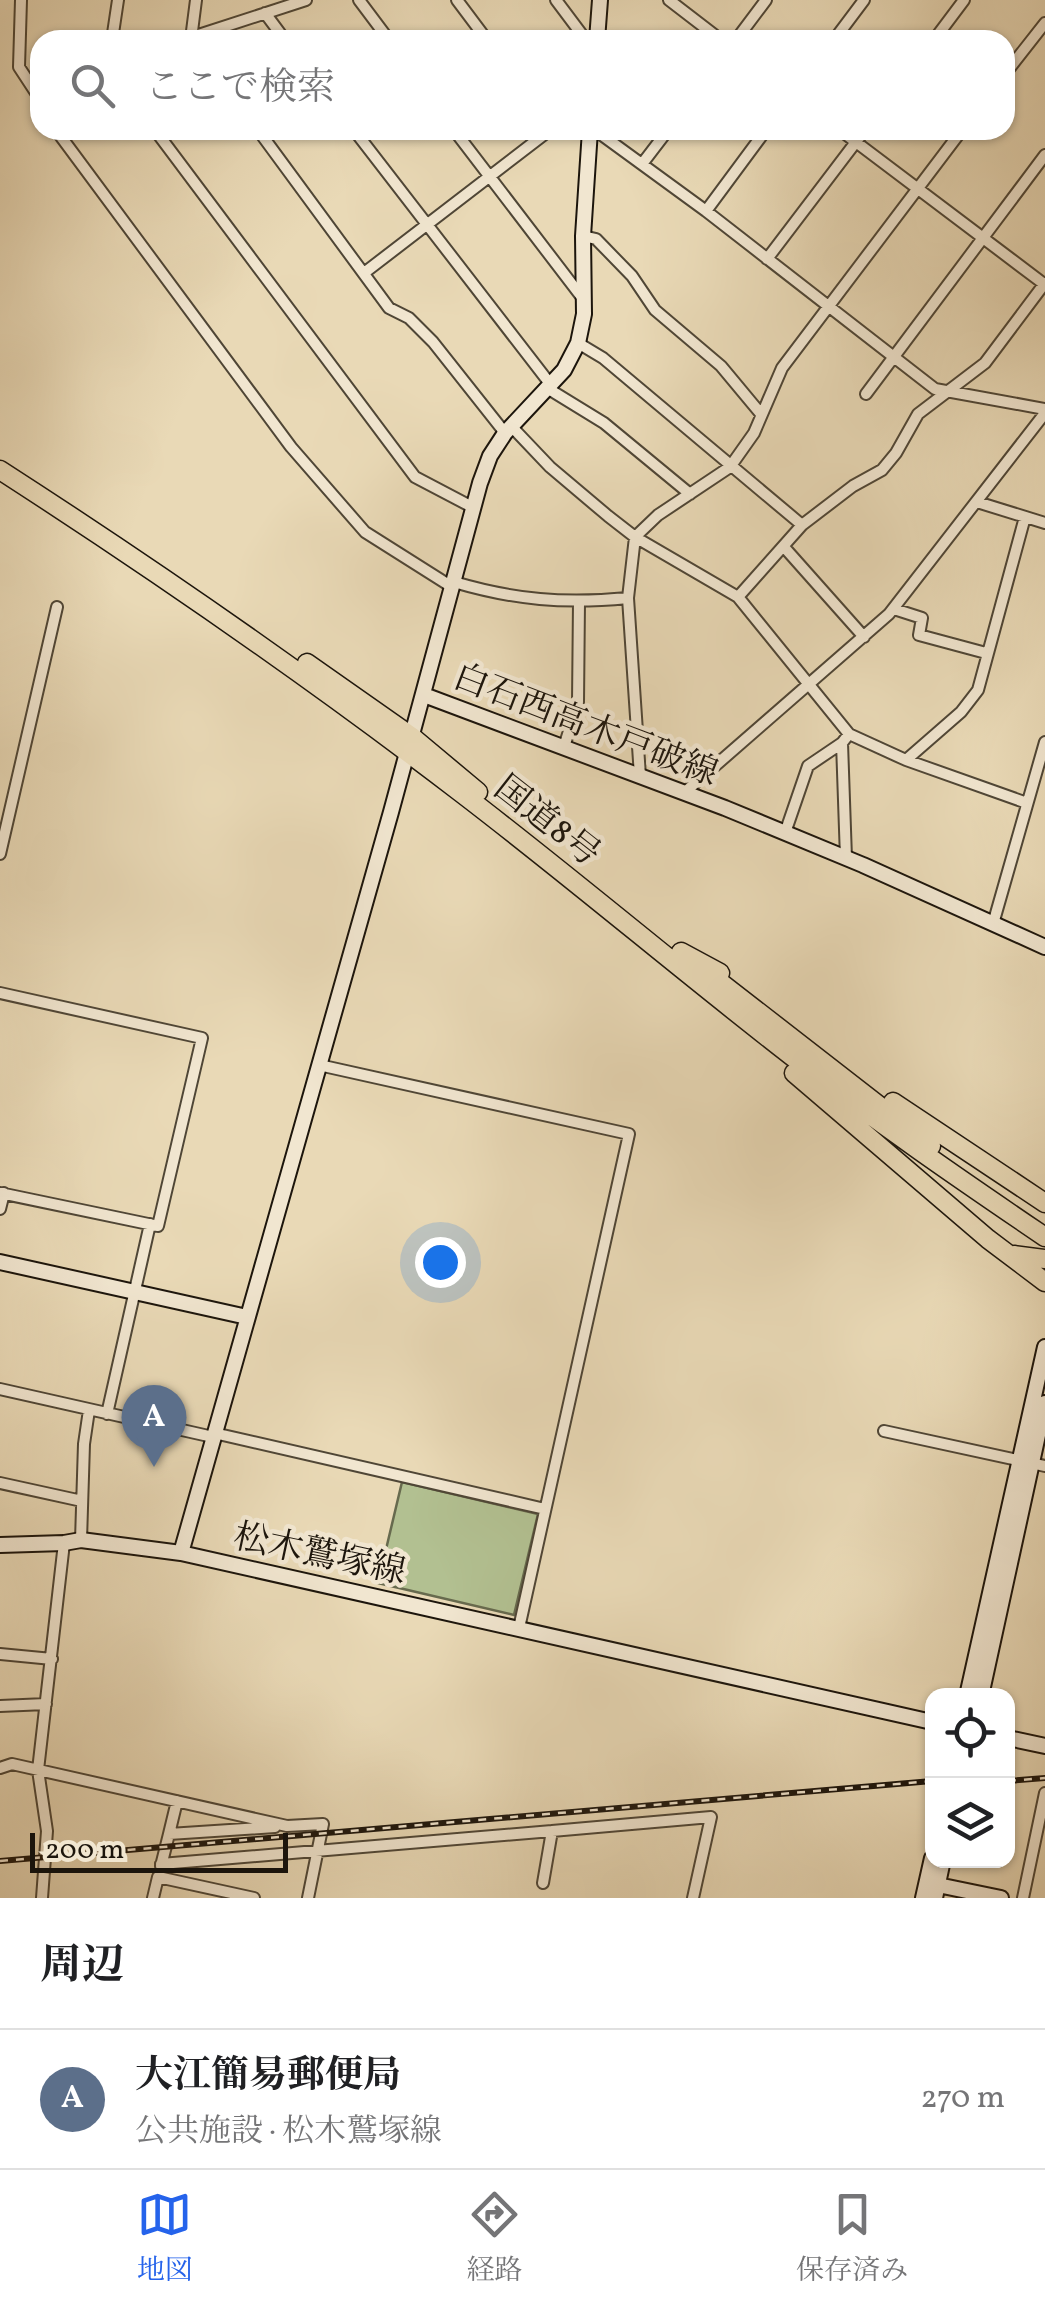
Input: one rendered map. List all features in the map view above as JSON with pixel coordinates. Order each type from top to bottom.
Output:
[{"type":"highway","name":"国道8号","points":[[0,456],[162,560],[409,744],[1045,1237]]},
{"type":"highway","name":"国道8号","points":[[0,470],[156,570],[409,744],[799,1062],[956,1169],[1045,1223]]},
{"type":"highway","points":[[645,938],[712,1005],[1004,1252],[1042,1272],[1045,1291]]},
{"type":"highway","points":[[681,952],[732,979],[896,1104],[1037,1192],[1045,1202]]},
{"type":"main road","points":[[597,30],[600,0]]},
{"type":"main road","points":[[421,704],[490,456],[508,429],[564,370],[578,342],[584,300],[583,236],[591,140]]},
{"type":"main road","name":"白石西高木戸破線","points":[[247,1317],[421,704],[564,748],[685,792],[846,858],[1045,947]]},
{"type":"main road","points":[[0,1262],[247,1317]]},
{"type":"main road","name":"松木鷲塚線","points":[[247,1317],[181,1553],[925,1720]]},
{"type":"main road","points":[[969,1688],[1032,1463],[1045,1346]]},
{"type":"main road","points":[[983,1688],[1045,1403]]},
{"type":"main road","points":[[0,1545],[81,1540],[181,1553]]},
{"type":"main road","points":[[1015,1740],[1045,1746]]},
{"type":"main road","points":[[923,1898],[930,1868]]},
{"type":"main road","points":[[936,1892],[1000,1898]]},
{"type":"street","points":[[21,0],[18,55],[22,74],[30,80]]},
{"type":"street","points":[[114,30],[118,0]]},
{"type":"street","points":[[190,30],[196,0]]},
{"type":"street","points":[[212,30],[306,0]]},
{"type":"street","points":[[360,0],[382,30]]},
{"type":"street","points":[[457,0],[480,30]]},
{"type":"street","points":[[556,0],[578,30]]},
{"type":"street","points":[[669,0],[708,30]]},
{"type":"street","points":[[744,30],[766,0]]},
{"type":"street","points":[[842,30],[864,0]]},
{"type":"street","points":[[942,30],[964,0]]},
{"type":"street","points":[[1015,61],[1045,22]]},
{"type":"street","points":[[63,140],[292,448],[365,532],[453,585],[527,600],[579,602],[628,598]]},
{"type":"street","points":[[162,140],[415,478],[474,508]]},
{"type":"street","points":[[265,140],[389,308],[409,318],[508,429],[636,537],[738,597],[810,683],[845,738],[846,858]]},
{"type":"street","points":[[362,140],[549,386],[604,423],[690,494]]},
{"type":"street","points":[[461,140],[584,300]]},
{"type":"street","points":[[364,273],[537,140]]},
{"type":"street","points":[[607,140],[706,211],[935,388],[1045,411],[894,609],[685,792]]},
{"type":"street","points":[[642,164],[660,140]]},
{"type":"street","points":[[706,211],[759,140]]},
{"type":"street","points":[[738,597],[802,526],[882,470],[918,414],[985,363],[1044,284],[853,140]]},
{"type":"street","points":[[640,776],[628,598],[636,537],[658,515],[730,467],[754,433],[782,368],[954,140]]},
{"type":"street","points":[[767,259],[856,142]]},
{"type":"street","points":[[866,394],[1045,154]]},
{"type":"street","points":[[583,236],[596,239],[632,276],[656,310],[721,366],[761,414]]},
{"type":"street","points":[[578,342],[604,358],[802,526]]},
{"type":"street","points":[[978,502],[1045,523]]},
{"type":"street","points":[[906,760],[961,712],[978,690],[1025,517]]},
{"type":"street","points":[[784,547],[864,637]]},
{"type":"street","points":[[564,748],[578,702],[579,602]]},
{"type":"street","points":[[0,854],[56,607]]},
{"type":"street","points":[[894,609],[922,618],[919,635],[986,653]]},
{"type":"street","points":[[845,738],[1027,803]]},
{"type":"street","points":[[786,833],[808,766],[845,738]]},
{"type":"street","points":[[993,924],[1045,742]]},
{"type":"street","points":[[0,993],[202,1038],[158,1226],[2,1193],[0,1210]]},
{"type":"street","points":[[319,1065],[629,1134],[519,1628]]},
{"type":"street","points":[[107,1414],[150,1224]]},
{"type":"street","points":[[0,1389],[545,1509]]},
{"type":"street","points":[[81,1540],[89,1410]]},
{"type":"street","points":[[884,1431],[1032,1463]]},
{"type":"street","points":[[0,1483],[82,1501]]},
{"type":"street","points":[[42,1898],[46,1830],[38,1770],[64,1544]]},
{"type":"street","points":[[0,1654],[52,1659]]},
{"type":"street","points":[[0,1706],[46,1704]]},
{"type":"street","points":[[0,1768],[12,1764],[287,1826]]},
{"type":"street","points":[[1023,1898],[1045,1793]]},
{"type":"street","points":[[154,1898],[177,1801]]},
{"type":"street","points":[[162,1864],[711,1818],[693,1898]]},
{"type":"street","points":[[170,1834],[323,1824],[308,1898]]},
{"type":"street","points":[[542,1883],[552,1831]]},
{"type":"street","points":[[158,1877],[254,1898]]},
{"type":"green space","points":[[402,1482],[538,1514],[514,1615],[378,1583]]},
{"type":"railway","points":[[1015,1780],[1045,1778]]},
{"type":"railway","points":[[0,1861],[925,1782]]},
{"type":"place","name":"大江簡易郵便局","points":[[154,1467]]}]
